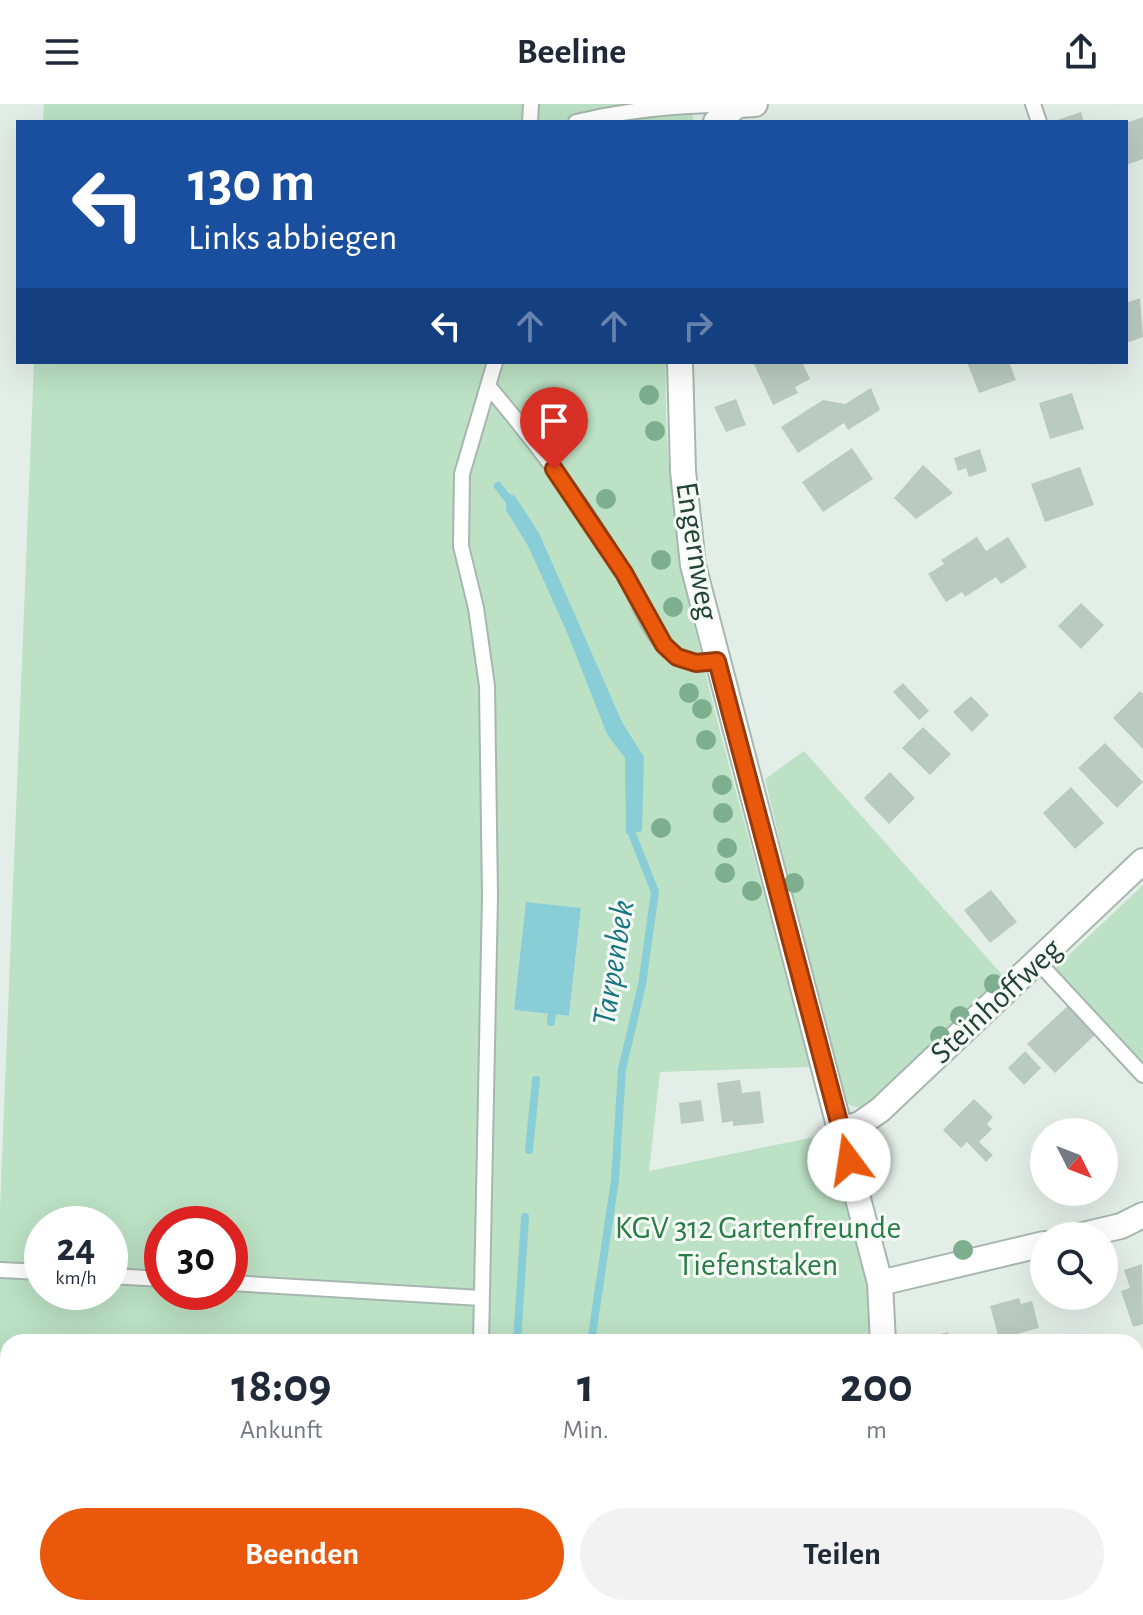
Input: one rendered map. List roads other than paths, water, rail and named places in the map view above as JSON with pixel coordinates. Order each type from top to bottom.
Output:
[{"type":"street","points":[[720,120],[746,105]]},
{"type":"street","name":"Engernweg","points":[[680,364],[683,471],[693,565],[880,1283],[883,1334]]},
{"type":"street","name":"Steinhoffweg","points":[[841,1130],[860,1124],[880,1110],[1143,861]]},
{"type":"street","points":[[1118,1227],[1143,1215]]},
{"type":"street","points":[[880,1283],[1030,1247]]},
{"type":"lane","points":[[585,120],[645,107],[746,105]]},
{"type":"lane","points":[[481,1334],[490,896],[487,686],[476,608],[461,546],[462,474],[495,364]]},
{"type":"lane","points":[[489,387],[537,443],[624,573],[664,645],[677,657],[696,663],[717,661]]},
{"type":"lane","points":[[1038,962],[1143,1075]]},
{"type":"lane","points":[[0,1270],[24,1271]]},
{"type":"lane","points":[[248,1284],[481,1298]]},
{"type":"water","points":[[506,492],[515,496],[539,533],[622,722],[644,757],[642,831],[626,834],[625,758],[607,734],[566,630],[528,546],[506,510]]},
{"type":"water","points":[[526,902],[581,908],[569,1016],[514,1010]]},
{"type":"waterway","name":"Tarpenbek","points":[[498,486],[511,503]]},
{"type":"waterway","name":"Tarpenbek","points":[[592,1334],[615,1180],[622,1069],[642,985],[655,892],[631,831],[632,825]]},
{"type":"waterway","points":[[551,1022],[552,1014]]},
{"type":"waterway","points":[[529,1150],[536,1080]]},
{"type":"waterway","points":[[518,1334],[525,1217]]},
{"type":"park label","name":"KGV 312 Gartenfreunde Tiefenstaken","points":[[758,1246]]}]
